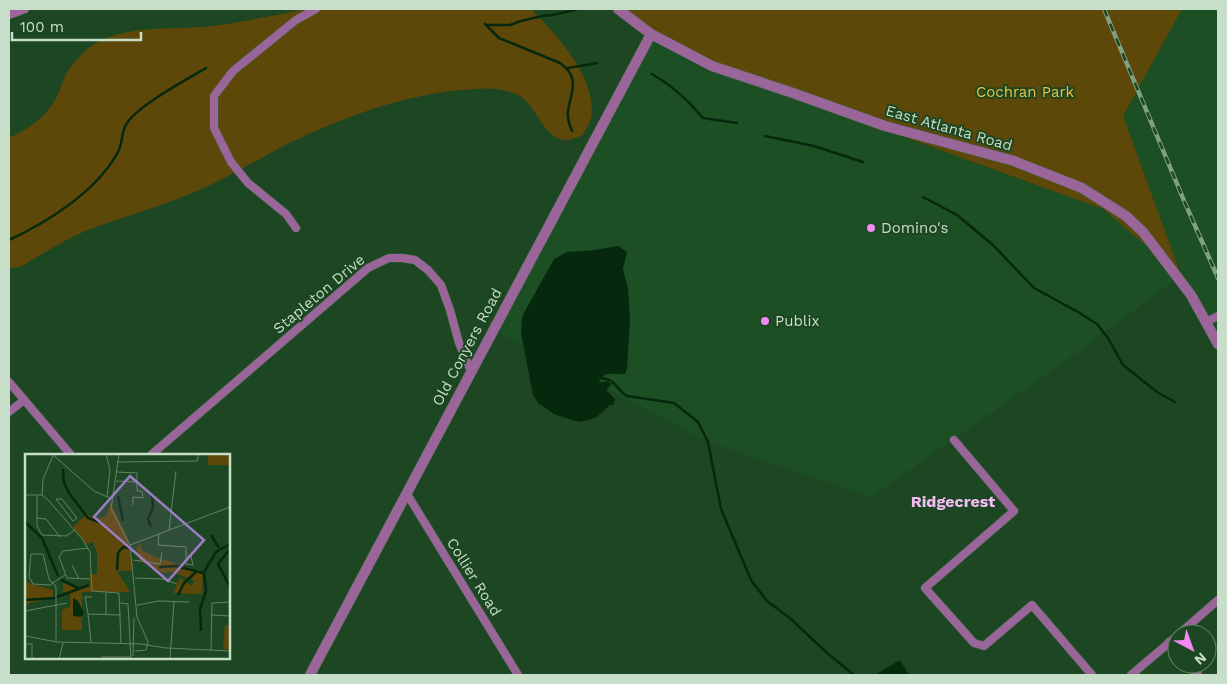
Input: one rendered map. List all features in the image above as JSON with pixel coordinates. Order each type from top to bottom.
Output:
[{"type":"street","points":[[9,15],[26,9]]},
{"type":"street","points":[[296,228],[286,214],[248,183],[230,162],[214,128],[214,96],[233,71],[296,20],[316,9]]},
{"type":"street","name":"East Atlanta Road","points":[[618,9],[650,34],[712,66],[885,126],[1014,161],[1082,188],[1126,216],[1143,232],[1187,288],[1218,344]]},
{"type":"street","name":"Old Conyers Road","points":[[310,675],[650,34]]},
{"type":"street","name":"Stapleton Drive","points":[[152,454],[368,268],[389,258],[415,260],[428,270],[441,285],[459,343],[471,371]]},
{"type":"street","points":[[1206,322],[1218,316]]},
{"type":"street","points":[[9,382],[70,454]]},
{"type":"street","points":[[9,412],[24,400]]},
{"type":"street","points":[[954,440],[1014,511],[925,588],[974,644],[984,646],[1032,605],[1092,675]]},
{"type":"street","name":"Collier Road","points":[[407,494],[518,675]]},
{"type":"street","points":[[1191,624],[1218,600]]},
{"type":"street","points":[[1130,675],[1167,644]]},
{"type":"shaded area","points":[[1182,9],[1218,9],[1218,328],[1210,332],[1181,275],[1064,362],[871,497],[707,441],[492,329],[648,39],[722,72],[1103,209],[1181,274],[1123,116]]},
{"type":"shaded area","points":[[618,246],[627,252],[623,269],[628,289],[630,320],[627,369],[625,374],[603,376],[599,383],[607,381],[612,384],[606,390],[615,399],[613,405],[610,405],[598,416],[579,422],[556,415],[539,404],[533,395],[521,333],[522,318],[554,259],[567,252]]},
{"type":"shaded area","points":[[900,660],[909,675],[875,675]]},
{"type":"green space","points":[[306,9],[531,9],[563,44],[582,73],[591,103],[590,122],[583,135],[568,140],[560,139],[553,136],[542,124],[523,98],[509,91],[493,89],[437,93],[390,104],[321,128],[197,191],[83,232],[20,267],[9,268],[9,138],[29,127],[46,113],[51,107],[69,70],[86,50],[103,39],[133,31],[213,26]]},
{"type":"green space","name":"Cochran Park","points":[[613,9],[1182,9],[1123,116],[1181,275],[1103,209],[722,71],[648,39]]},
{"type":"waterway","points":[[487,25],[510,25],[578,9]]},
{"type":"waterway","points":[[485,24],[499,38],[560,63],[571,74],[573,85],[568,121],[572,131]]},
{"type":"waterway","points":[[568,68],[597,63]]},
{"type":"waterway","points":[[9,240],[55,215],[85,192],[98,180],[118,152],[125,126],[133,116],[164,93],[206,68]]},
{"type":"waterway","points":[[652,74],[680,94],[703,118],[737,123]]},
{"type":"waterway","points":[[765,136],[814,146],[863,162]]},
{"type":"waterway","points":[[923,197],[957,215],[993,245],[1034,288],[1097,324],[1108,338],[1123,365],[1157,392],[1175,402]]},
{"type":"waterway","points":[[602,378],[614,383],[627,396],[674,403],[698,422],[708,442],[721,509],[751,580],[767,601],[791,619],[854,675]]},
{"type":"railway","points":[[1104,9],[1218,278]]},
{"type":"place","name":"Domino's","points":[[871,228]]},
{"type":"place","name":"Publix","points":[[765,321]]},
{"type":"district","name":"Ridgecrest","points":[[953,501]]}]
